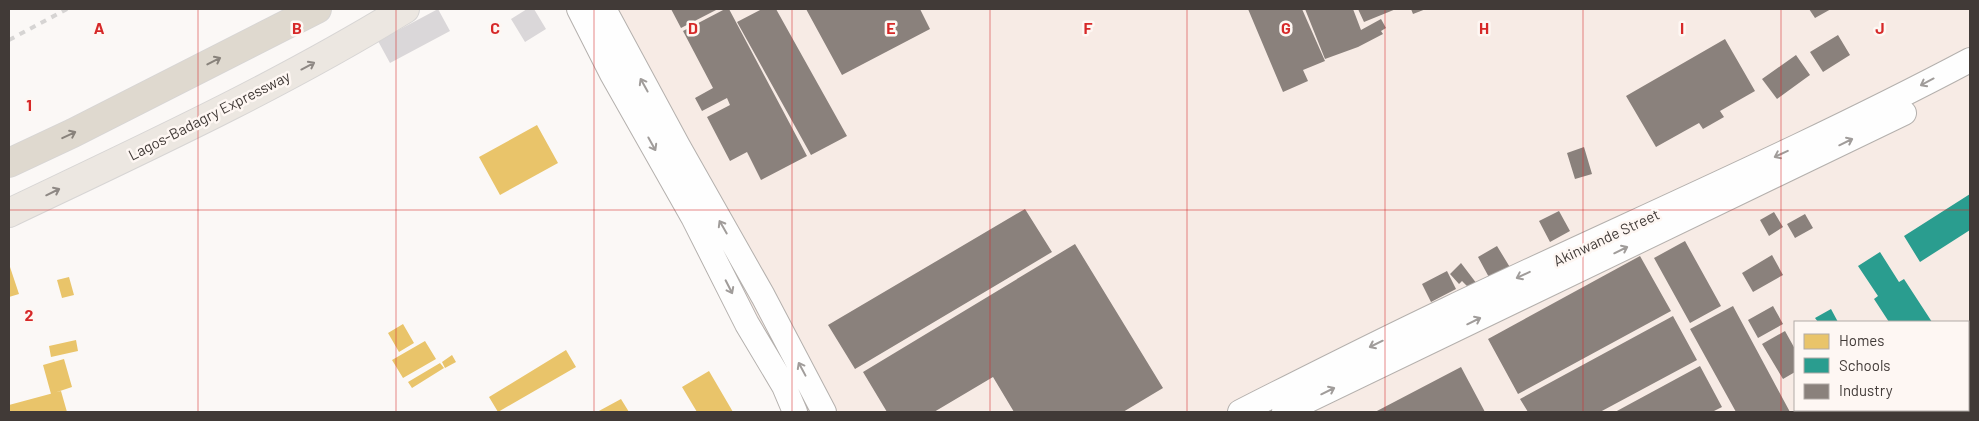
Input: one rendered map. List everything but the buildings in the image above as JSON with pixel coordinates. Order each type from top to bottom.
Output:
[{"type":"highway","points":[[9,162],[73,133],[317,9]]},
{"type":"main road","name":"Lagos-Badagry Expressway","points":[[9,213],[242,101],[342,47],[405,9]]},
{"type":"street","points":[[579,9],[612,74],[693,218],[748,324],[784,386],[795,412]]},
{"type":"street","points":[[604,9],[678,146],[763,296],[824,412]]},
{"type":"street","name":"Akinwande Street","points":[[1240,412],[1449,309],[1884,105],[1970,60]]},
{"type":"street","name":"Akinwande Street","points":[[1284,412],[1866,132],[1970,78]]},
{"type":"shaded area","points":[[599,9],[1970,9],[1970,412],[795,412],[592,22]]},
{"type":"railway","points":[[9,40],[67,9]]}]
